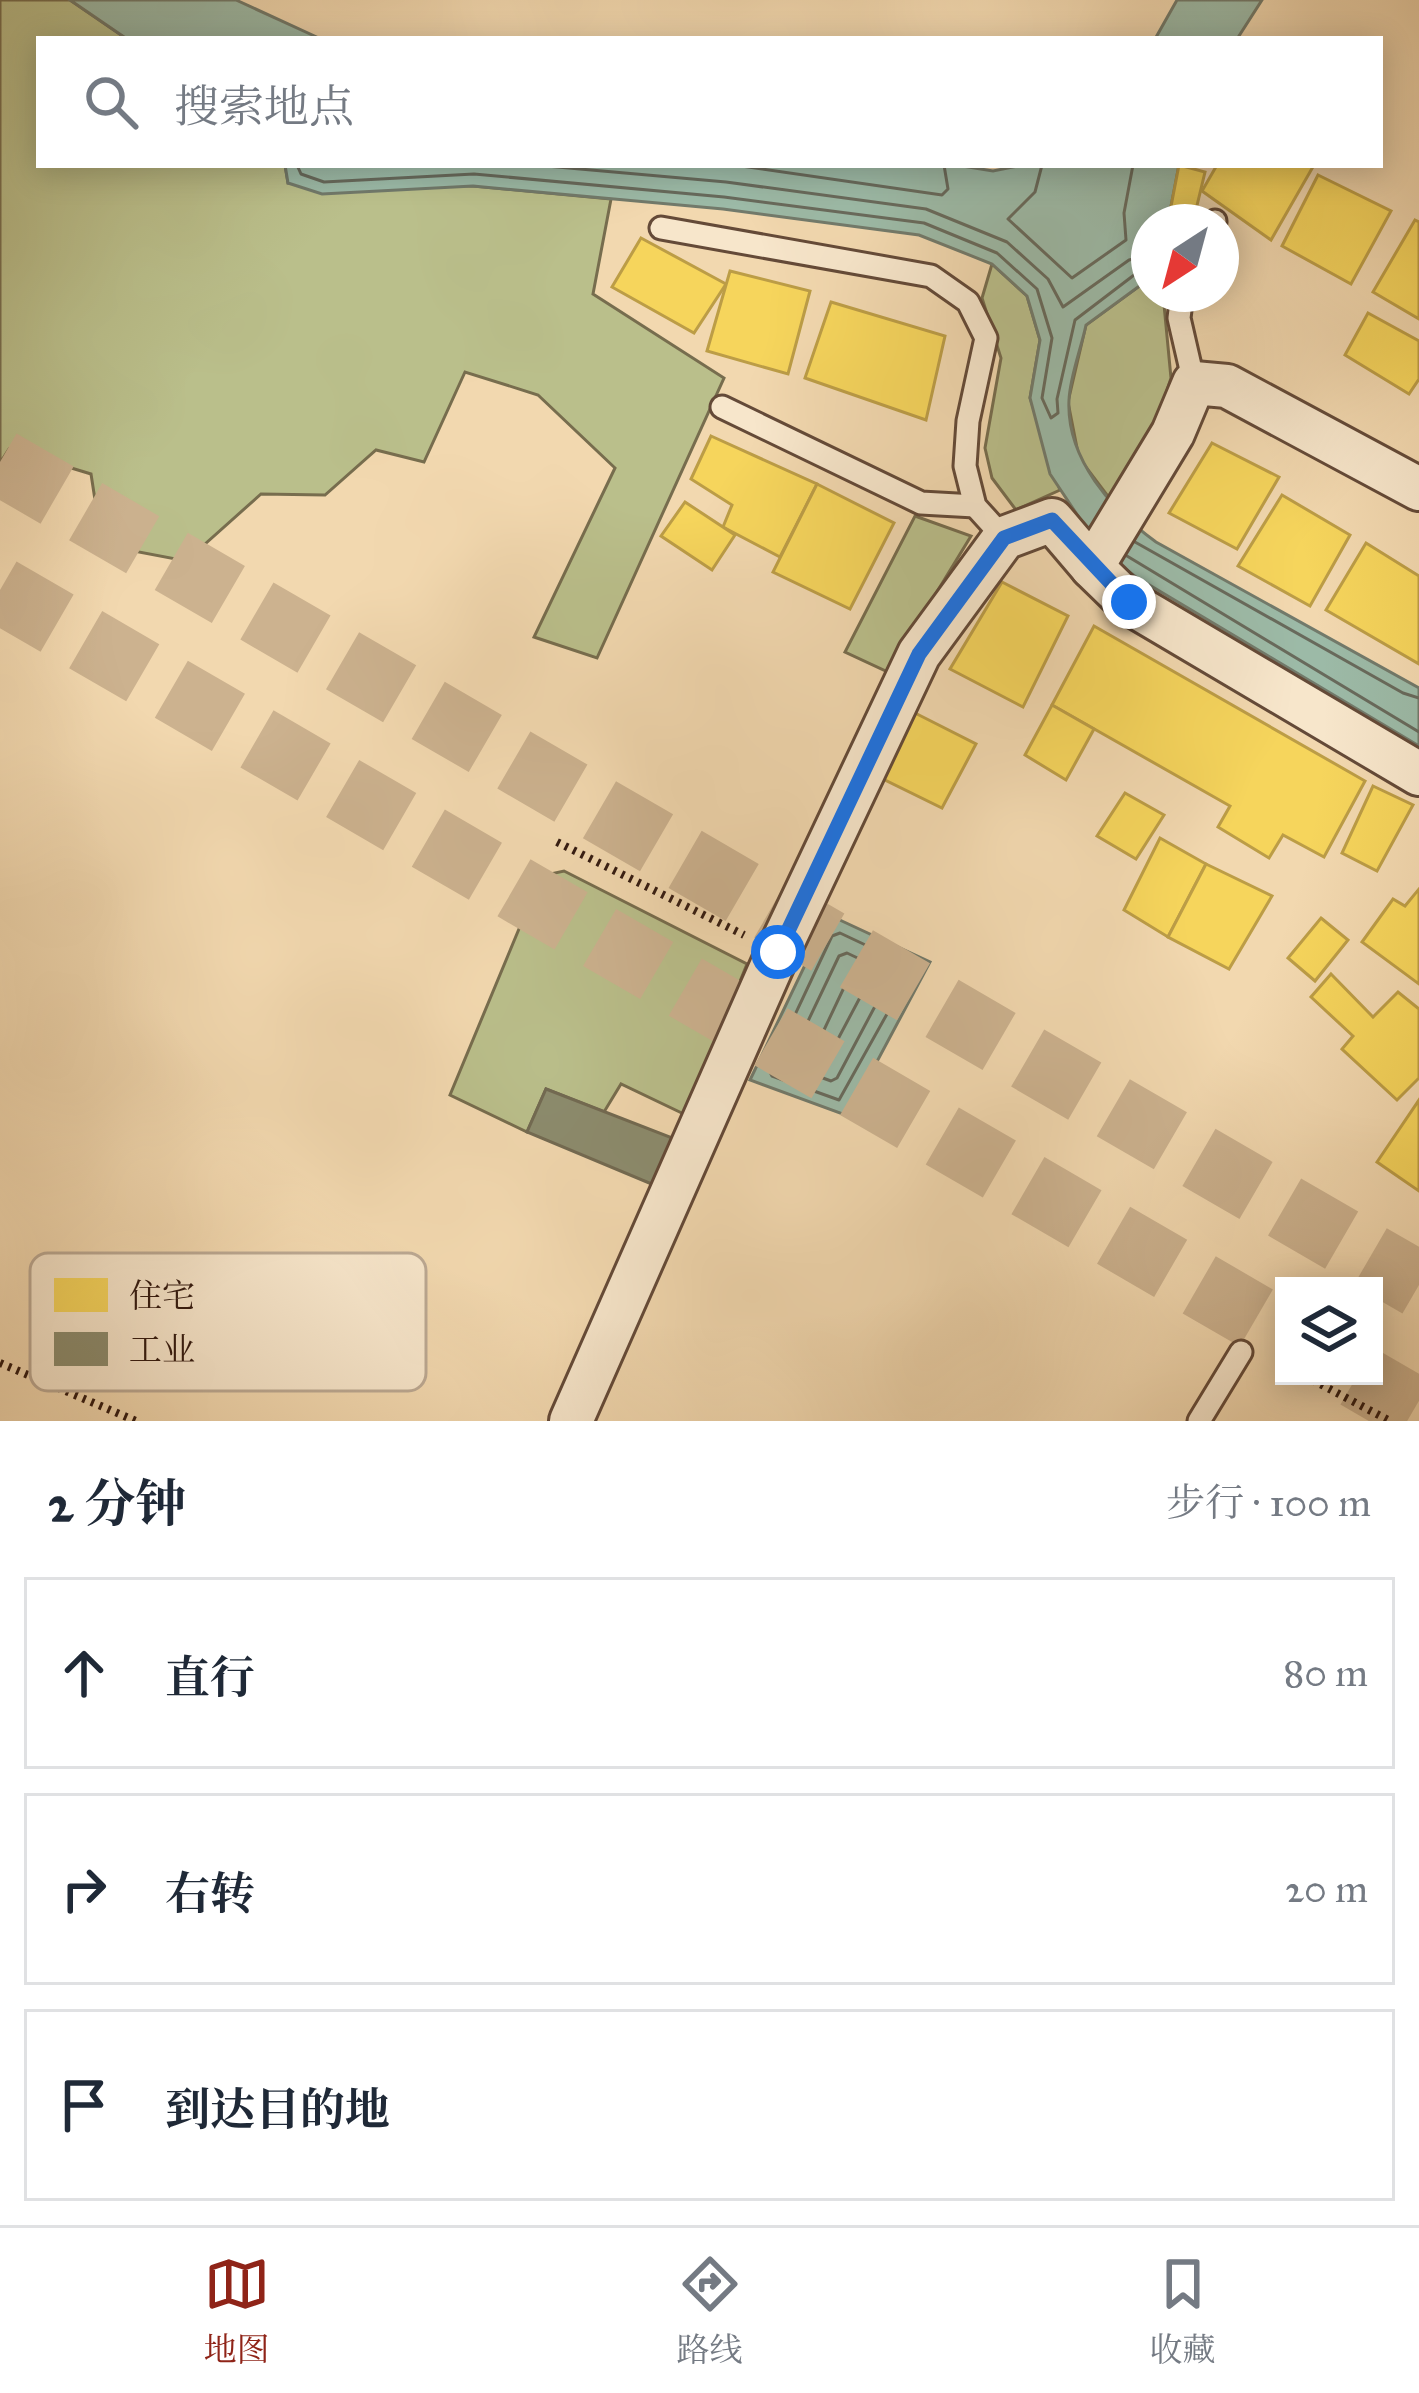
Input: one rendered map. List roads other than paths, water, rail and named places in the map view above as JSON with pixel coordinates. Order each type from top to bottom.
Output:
[{"type":"street","points":[[1094,563],[1173,433],[1194,383],[1227,386],[1419,489]]},
{"type":"street","points":[[571,1421],[778,952],[919,654],[1004,538],[1052,520],[1129,602],[1419,774]]},
{"type":"lane","points":[[661,228],[931,276],[968,302],[986,338],[968,421],[965,466],[975,506],[1004,538]]},
{"type":"lane","points":[[1180,312],[1194,383]]},
{"type":"lane","points":[[722,407],[921,503],[975,506]]},
{"type":"lane","points":[[1199,1421],[1241,1352]]},
{"type":"water","points":[[70,0],[236,0],[314,36],[123,36]]},
{"type":"water","points":[[1177,0],[1262,0],[1239,36],[1157,36]]},
{"type":"water","points":[[286,168],[1178,168],[1171,204],[1131,204],[1131,292],[1086,325],[1070,391],[1075,443],[1108,499],[1156,542],[1419,688],[1419,746],[1102,552],[1050,474],[1030,398],[1040,340],[1027,296],[992,264],[919,235],[723,209],[473,186],[322,194],[288,183]]},
{"type":"water","points":[[829,915],[930,962],[848,1116],[750,1080]]},
{"type":"tunnel","points":[[0,462],[1419,1285]]},
{"type":"tunnel","points":[[0,590],[1275,1329]]},
{"type":"tunnel","points":[[1372,1385],[1419,1412]]}]
